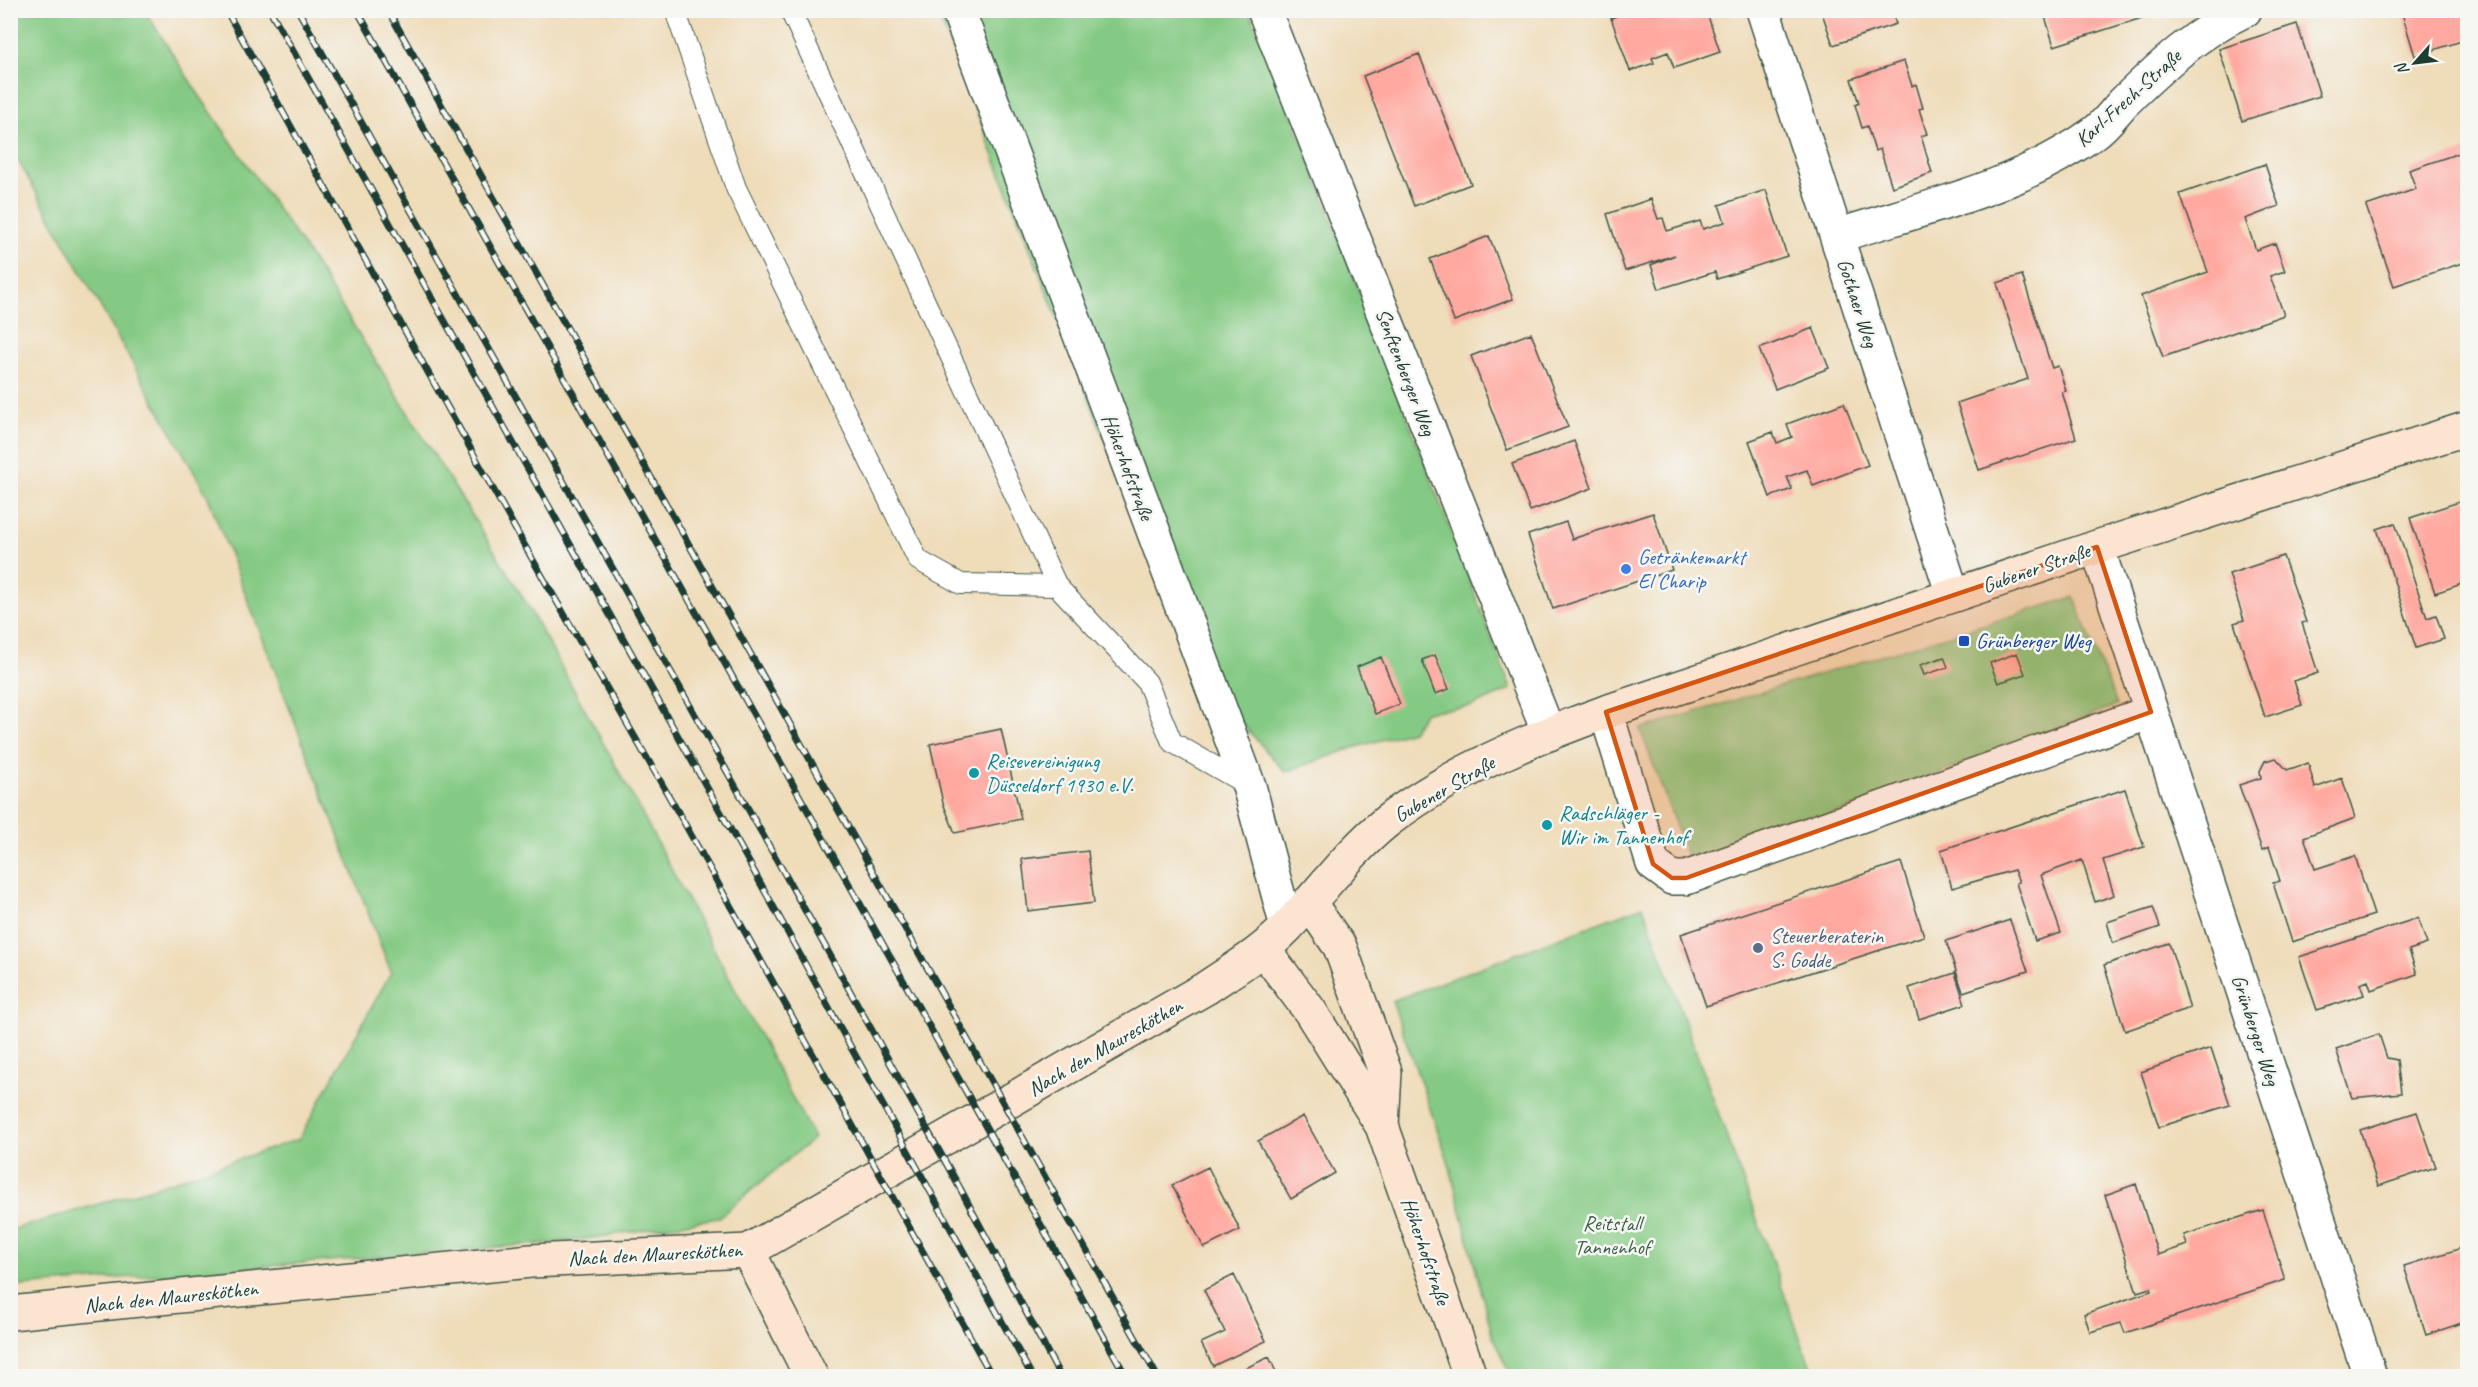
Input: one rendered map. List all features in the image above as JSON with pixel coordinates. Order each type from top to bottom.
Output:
[{"type":"street","name":"Höherhofstraße","points":[[958,10],[1248,786],[1287,927]]},
{"type":"street","name":"Senftenberger Weg","points":[[1264,10],[1549,734]]},
{"type":"street","name":"Gothaer Weg","points":[[1763,10],[1953,595]]},
{"type":"street","name":"Karl-Frech-Straße","points":[[1837,236],[2018,178],[2067,152],[2097,131],[2175,54],[2217,24],[2245,10]]},
{"type":"street","name":"Gubener Straße","points":[[1309,902],[1347,859],[1386,822],[1428,794],[1476,768],[1549,734],[1606,712],[2097,547],[2468,428]]},
{"type":"street","name":"Grünberger Weg","points":[[2097,547],[2370,1377]]},
{"type":"street","points":[[1606,712],[1653,864],[1672,878],[1686,878],[2151,712]]},
{"type":"street","name":"Höherhofstraße","points":[[1309,902],[1340,947],[1386,1072],[1382,1126]]},
{"type":"street","name":"Nach den Mauresköthen","points":[[10,1313],[531,1261],[748,1251],[1169,1011],[1264,950],[1309,902]]},
{"type":"street","name":"Höherhofstraße","points":[[1264,950],[1310,1011],[1382,1126],[1470,1377]]},
{"type":"street","points":[[748,1251],[811,1377]]},
{"type":"lane","points":[[675,10],[736,188],[918,561],[961,584],[1057,586]]},
{"type":"lane","points":[[790,10],[1057,586],[1147,682],[1172,742],[1248,786]]},
{"type":"highlighted area","points":[[2097,547],[2151,712],[1686,878],[1672,878],[1653,864],[1606,712]]},
{"type":"green space","points":[[11,10],[145,11],[197,92],[312,259],[521,594],[633,797],[814,1138],[718,1218],[573,1241],[11,1287],[11,1230],[149,1189],[299,1139],[391,972],[208,497],[11,148]]},
{"type":"green space","points":[[937,11],[1249,11],[1273,66],[1511,689],[1472,706],[1425,712],[1412,731],[1353,748],[1285,772],[1195,670]]},
{"type":"green space","points":[[2074,597],[2117,705],[1692,869],[1640,729]]},
{"type":"green space","name":"Reitstall Tannenhof","points":[[1643,906],[1814,1376],[1512,1376],[1493,1338],[1448,1160],[1392,1001]]},
{"type":"building","points":[[1633,10],[1706,10],[1720,52],[1674,68],[1668,52],[1652,58],[1654,63],[1630,71],[1611,18]]},
{"type":"building","points":[[1821,10],[1891,10],[1896,24],[1833,45]]},
{"type":"building","points":[[2043,10],[2164,10],[2164,11],[2054,46]]},
{"type":"building","points":[[2401,10],[2468,10],[2468,39],[2415,56]]},
{"type":"building","points":[[2297,24],[2320,96],[2242,121],[2219,49]]},
{"type":"building","points":[[1419,54],[1471,184],[1414,206],[1363,76]]},
{"type":"building","points":[[1904,61],[1912,86],[1916,84],[1923,108],[1919,109],[1927,134],[1921,136],[1932,173],[1892,187],[1880,149],[1875,151],[1867,126],[1862,128],[1855,105],[1859,103],[1851,79]]},
{"type":"building","points":[[2468,150],[2468,261],[2394,286],[2366,206],[2416,189],[2409,170]]},
{"type":"building","points":[[2265,164],[2279,206],[2245,219],[2256,250],[2275,243],[2285,271],[2270,276],[2284,315],[2163,357],[2141,296],[2208,272],[2180,194]]},
{"type":"building","points":[[1766,190],[1787,256],[1717,279],[1715,272],[1659,289],[1651,265],[1675,255],[1625,271],[1607,214],[1651,199],[1658,219],[1663,218],[1667,231],[1700,221],[1703,229],[1725,222],[1719,205]]},
{"type":"building","points":[[1489,236],[1513,299],[1454,321],[1430,259]]},
{"type":"building","points":[[2022,275],[2052,368],[2058,366],[2066,391],[2062,392],[2076,438],[1979,470],[1957,403],[2028,379],[1997,283]]},
{"type":"building","points":[[1813,328],[1829,368],[1775,389],[1759,349]]},
{"type":"building","points":[[1531,333],[1568,427],[1507,450],[1471,356]]},
{"type":"building","points":[[1844,403],[1868,465],[1813,486],[1807,470],[1787,477],[1792,489],[1770,497],[1749,441],[1773,432],[1777,443],[1792,437],[1787,424]]},
{"type":"building","points":[[1574,441],[1592,488],[1530,511],[1512,464]]},
{"type":"building","points":[[2468,499],[2468,582],[2435,593],[2410,518]]},
{"type":"building","points":[[1653,513],[1672,570],[1553,609],[1528,535],[1566,522],[1572,539]]},
{"type":"building","points":[[2395,523],[2427,618],[2436,615],[2444,639],[2416,648],[2377,529]]},
{"type":"building","points":[[2283,556],[2306,622],[2302,623],[2318,673],[2294,681],[2302,705],[2265,717],[2234,623],[2244,620],[2229,574]]},
{"type":"building","points":[[2017,653],[2025,674],[1998,683],[1990,663]]},
{"type":"building","points":[[1435,655],[1449,689],[1435,694],[1422,660]]},
{"type":"building","points":[[1381,657],[1400,704],[1375,714],[1357,667]]},
{"type":"building","points":[[1944,657],[1948,667],[1924,675],[1920,665]]},
{"type":"building","name":"Reisevereinigung Düsseldorf 1930 e.V.","points":[[1001,729],[1021,819],[955,833],[943,803],[930,744]]},
{"type":"building","points":[[2276,758],[2287,770],[2308,763],[2315,788],[2342,778],[2355,818],[2304,837],[2315,869],[2355,856],[2374,915],[2292,942],[2273,883],[2280,881],[2269,847],[2262,850],[2239,785],[2261,778],[2260,771],[2265,761]]},
{"type":"building","points":[[2125,789],[2144,847],[2103,860],[2114,895],[2095,902],[2082,860],[2041,875],[2061,933],[2035,941],[2014,870],[1952,888],[1941,850]]},
{"type":"building","points":[[1088,851],[1094,903],[1028,911],[1022,859]]},
{"type":"building","points":[[1901,862],[1924,936],[1706,1006],[1681,934]]},
{"type":"building","points":[[2153,907],[2160,927],[2113,943],[2107,922]]},
{"type":"building","points":[[2418,918],[2427,944],[2409,950],[2417,974],[2371,990],[2368,981],[2360,984],[2364,995],[2317,1010],[2299,957]]},
{"type":"building","points":[[2010,920],[2028,971],[1963,992],[1946,941]]},
{"type":"building","points":[[2169,943],[2190,1008],[2125,1031],[2104,965]]},
{"type":"building","points":[[1955,973],[1965,1004],[1919,1019],[1909,988]]},
{"type":"building","points":[[2379,1034],[2387,1058],[2397,1060],[2401,1093],[2352,1098],[2336,1049]]},
{"type":"building","points":[[2211,1048],[2230,1105],[2159,1127],[2141,1072]]},
{"type":"building","points":[[2417,1112],[2436,1167],[2378,1186],[2360,1130]]},
{"type":"building","points":[[1303,1116],[1335,1173],[1291,1199],[1258,1141]]},
{"type":"building","points":[[1208,1167],[1240,1230],[1204,1248],[1172,1185]]},
{"type":"building","points":[[2136,1184],[2158,1255],[2187,1245],[2184,1235],[2263,1210],[2285,1280],[2125,1333],[2121,1323],[2090,1332],[2084,1314],[2151,1291],[2150,1288],[2137,1292],[2105,1195]]},
{"type":"building","points":[[2468,1246],[2468,1321],[2426,1335],[2404,1266]]},
{"type":"building","points":[[1234,1275],[1266,1341],[1213,1366],[1201,1343],[1225,1332],[1204,1290]]},
{"type":"building","points":[[1269,1357],[1278,1376],[1229,1376]]},
{"type":"railway","points":[[226,10],[522,541],[686,826],[992,1376]]},
{"type":"railway","points":[[270,10],[751,866],[1032,1376]]},
{"type":"railway","points":[[298,10],[961,1190],[1060,1376]]},
{"type":"railway","points":[[357,10],[1126,1376]]},
{"type":"railway","points":[[388,10],[1157,1376]]},
{"type":"place","name":"Getränkemarkt El Charip","points":[[1626,569]]},
{"type":"place","name":"Grünberger Weg","points":[[1964,641]]},
{"type":"place","name":"Reisevereinigung Düsseldorf 1930 e.V.","points":[[974,773]]},
{"type":"place","name":"Radschläger - Wir im Tannenhof","points":[[1547,825]]},
{"type":"place","name":"Steuerberaterin S. Godde","points":[[1758,948]]}]
